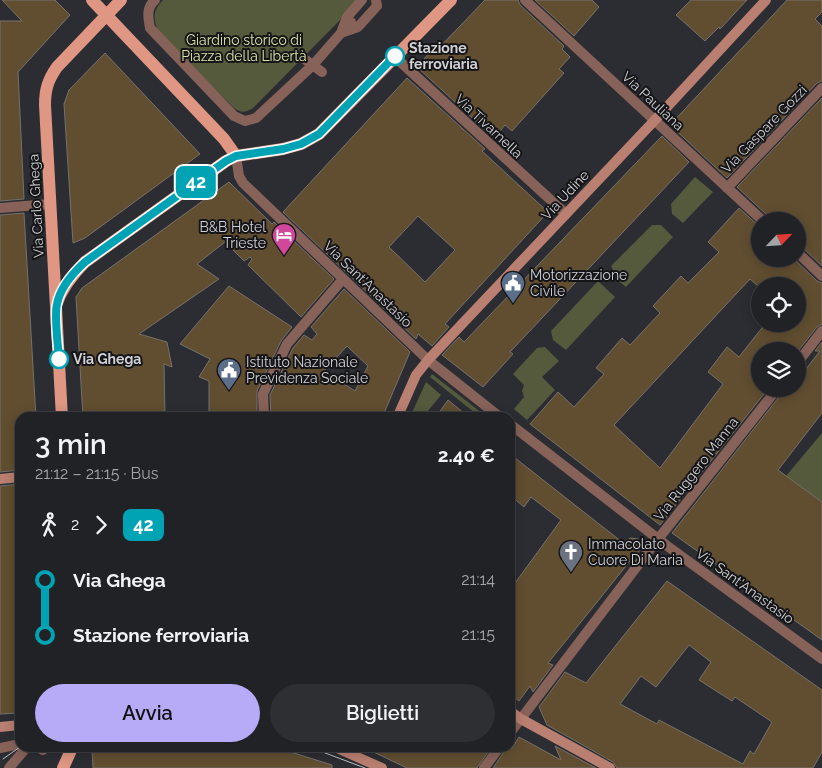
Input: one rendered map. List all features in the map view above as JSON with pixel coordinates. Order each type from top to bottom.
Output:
[{"type":"main road","points":[[92,0],[224,139],[236,156]]},
{"type":"main road","name":"Via Carlo Ghega","points":[[62,412],[45,90],[48,79],[70,51],[121,0]]},
{"type":"main road","points":[[56,305],[60,293],[85,262],[212,170],[236,156],[283,149],[301,144],[319,134],[451,0]]},
{"type":"main road","name":"Via Udine","points":[[400,412],[416,375],[428,360],[766,0]]},
{"type":"main road","points":[[0,478],[15,477]]},
{"type":"main road","points":[[515,714],[610,768]]},
{"type":"main road","points":[[0,727],[15,726]]},
{"type":"main road","points":[[63,768],[70,752]]},
{"type":"main road","points":[[346,752],[382,768]]},
{"type":"street","points":[[341,33],[347,17],[362,0]]},
{"type":"street","points":[[341,33],[358,27],[377,6],[376,0]]},
{"type":"street","name":"Via Pauliana","points":[[525,0],[753,212]]},
{"type":"street","points":[[152,1],[144,16],[150,28],[190,67],[242,124],[256,118],[313,65],[351,22]]},
{"type":"street","name":"Via Tivarnella","points":[[395,56],[566,214]]},
{"type":"street","points":[[303,58],[322,72]]},
{"type":"street","name":"Via Gaspare Gozzi","points":[[727,188],[822,88]]},
{"type":"street","name":"Via Sant'Anastasio","points":[[236,156],[243,183],[428,360],[494,412]]},
{"type":"street","points":[[0,208],[51,204]]},
{"type":"street","points":[[806,261],[822,276]]},
{"type":"street","points":[[264,412],[263,394],[287,344],[343,279]]},
{"type":"street","points":[[806,352],[822,331]]},
{"type":"street","name":"Via Ruggero Manna","points":[[515,727],[770,397]]},
{"type":"street","name":"Via Sant'Anastasio","points":[[515,428],[659,539],[822,659]]},
{"type":"street","points":[[0,748],[15,745]]},
{"type":"street","points":[[9,768],[23,752]]},
{"type":"street","points":[[484,768],[496,752]]},
{"type":"green space","name":"Giardino storico di Piazza della Libertà","points":[[163,0],[356,0],[351,9],[253,108],[243,112],[234,108],[159,33],[155,12]]},
{"type":"green space","points":[[695,177],[713,192],[683,223],[672,214],[671,204]]},
{"type":"green space","points":[[652,225],[661,225],[673,237],[626,287],[614,277],[611,266]]},
{"type":"green space","points":[[598,281],[615,297],[566,350],[553,340],[551,331]]},
{"type":"green space","points":[[545,347],[559,361],[542,377],[555,390],[527,420],[514,409],[524,397],[522,391],[524,385],[513,374],[537,348]]},
{"type":"green space","points":[[432,374],[481,412],[474,412],[430,377]]},
{"type":"green space","points":[[426,382],[441,395],[427,412],[412,412]]},
{"type":"green space","points":[[822,433],[822,502],[786,476]]},
{"type":"building","points":[[2,0],[55,0],[70,15],[18,72],[24,199],[0,201],[0,21],[22,21]]},
{"type":"building","points":[[485,0],[518,0],[520,5],[564,46],[562,49],[570,57],[559,69],[564,73],[512,131],[505,125],[494,138],[417,67],[432,50],[435,52]]},
{"type":"building","points":[[535,0],[592,0],[599,7],[574,36]]},
{"type":"building","points":[[691,0],[747,0],[720,29],[719,27],[705,41],[676,15]]},
{"type":"building","points":[[787,0],[822,0],[822,12],[815,19],[822,26],[822,81],[817,83],[727,178],[670,125]]},
{"type":"building","points":[[105,53],[200,154],[85,238],[73,243],[64,104],[69,90]]},
{"type":"building","points":[[407,78],[485,149],[482,151],[548,212],[445,324],[449,327],[432,346],[418,334],[416,339],[283,212]],"holes":[[[418,216],[455,250],[425,282],[389,247]]]},
{"type":"building","points":[[822,98],[822,266],[806,251],[806,212],[764,212],[737,187]]},
{"type":"building","points":[[662,136],[689,162],[510,352],[513,354],[483,387],[442,355],[459,337],[464,342]]},
{"type":"building","points":[[229,182],[272,224],[274,222],[334,279],[301,317],[248,265],[252,259],[250,257],[244,261],[225,242],[197,264],[219,279],[139,334],[167,342],[172,367],[164,364],[165,412],[83,412],[76,297],[82,288]]},
{"type":"building","points":[[739,208],[751,219],[751,268],[803,268],[817,281],[822,283],[822,324],[817,327],[805,342],[751,342],[751,397],[762,397],[660,525],[530,424],[558,392],[574,407],[604,374],[596,368],[622,338],[630,345],[660,313],[653,306],[681,276],[688,283],[719,252],[708,242]],"holes":[[[751,277],[806,277],[806,332],[759,332],[739,357],[727,347],[708,372],[723,384],[660,468],[614,425],[751,280]]]},
{"type":"building","points":[[24,213],[36,412],[15,412],[15,470],[0,472],[0,215]]},
{"type":"building","points":[[229,286],[292,327],[281,341],[257,391],[257,412],[209,412],[209,381],[199,377],[210,359],[180,344]]},
{"type":"building","points":[[344,289],[410,352],[385,412],[271,412],[270,395],[293,348],[304,335],[312,340],[317,334],[311,327]],"holes":[[[347,346],[368,366],[355,391],[324,371]]]},
{"type":"building","points":[[822,342],[822,413],[778,470],[822,502],[822,640],[672,533],[779,397],[806,397],[806,369],[820,351],[815,351]]},
{"type":"building","points":[[448,400],[463,412],[439,412]]},
{"type":"building","name":"Immacolato Cuore Di Maria","points":[[515,458],[622,542],[631,538],[638,539],[641,546],[638,553],[548,663],[553,665],[533,692],[530,686],[519,701],[515,698],[515,583],[561,520],[531,497],[524,507],[515,499]]},
{"type":"building","points":[[15,484],[15,713],[0,714],[0,486]]},
{"type":"building","points":[[667,581],[822,690],[822,752],[813,768],[617,768],[613,762],[547,725],[539,707],[565,672],[586,683]],"holes":[[[689,645],[711,662],[699,680],[732,701],[735,697],[772,722],[754,754],[750,751],[743,764],[659,720],[657,724],[620,704],[641,676],[656,687]]]},
{"type":"building","points":[[519,737],[561,760],[555,746],[596,768],[493,768],[504,752],[515,752],[515,743]]},
{"type":"building","points":[[92,752],[291,752],[332,765],[332,768],[93,768]]},
{"type":"building","points":[[373,752],[488,752],[477,768],[407,768]]},
{"type":"tram line","points":[[3,759],[15,751]]},
{"type":"tram line","points":[[323,752],[365,768]]},
{"type":"bus line","name":"42","points":[[59,359],[56,305],[60,293],[85,262],[226,161],[236,156],[283,149],[301,144],[319,134],[395,56]]},
{"type":"place","name":"Stazione ferroviaria","points":[[395,56]]},
{"type":"place","name":"B&B Hotel Trieste","points":[[284,256]]},
{"type":"place","name":"Motorizzazione Civile","points":[[513,304]]},
{"type":"place","name":"Via Ghega","points":[[59,359]]},
{"type":"place","name":"Istituto Nazionale Previdenza Sociale","points":[[229,391]]},
{"type":"place","name":"Immacolato Cuore Di Maria","points":[[571,573]]}]
